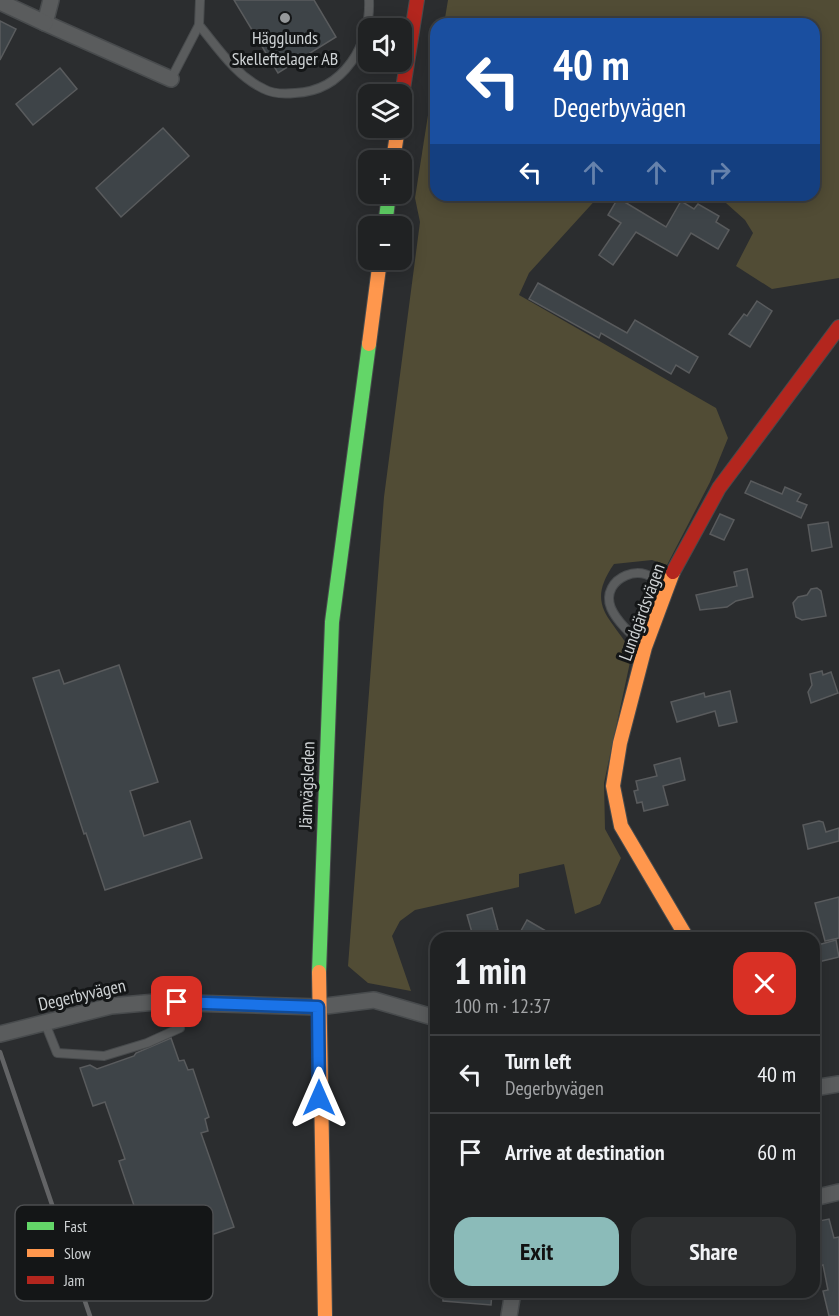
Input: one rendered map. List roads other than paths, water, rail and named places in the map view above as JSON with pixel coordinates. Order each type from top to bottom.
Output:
[{"type":"main road","points":[[404,84],[417,0]]},
{"type":"main road","name":"Järnvägsleden","points":[[325,1316],[318,1007],[332,622],[379,270]]},
{"type":"main road","name":"Lundgärdsvägen","points":[[683,932],[621,826],[613,786],[620,743],[645,647],[664,592],[719,488],[839,327]]},
{"type":"street","points":[[45,22],[51,0]]},
{"type":"street","points":[[0,2],[171,80]]},
{"type":"street","name":"Degerbyvägen","points":[[0,1034],[111,1006],[177,1002],[318,1007],[374,1000],[430,1016]]},
{"type":"street","points":[[820,1087],[839,1084]]},
{"type":"street","points":[[820,1197],[839,1192]]},
{"type":"street","points":[[509,1316],[512,1298]]},
{"type":"lane","points":[[171,80],[199,25],[200,0]]},
{"type":"lane","points":[[199,25],[229,63],[264,90],[282,94],[301,93],[321,89],[342,74],[354,58],[366,37],[370,17],[369,0]]},
{"type":"lane","points":[[645,647],[617,619],[610,606],[609,592],[615,582],[638,572],[650,574],[659,582],[664,592]]},
{"type":"lane","points":[[45,1023],[57,1053],[104,1056],[147,1043],[180,1029],[177,1002]]},
{"type":"railway","points":[[0,1052],[52,1205]]},
{"type":"railway","points":[[85,1301],[90,1316]]},
{"type":"place","name":"Hägglunds Skelleftelager AB","points":[[285,18]]}]
